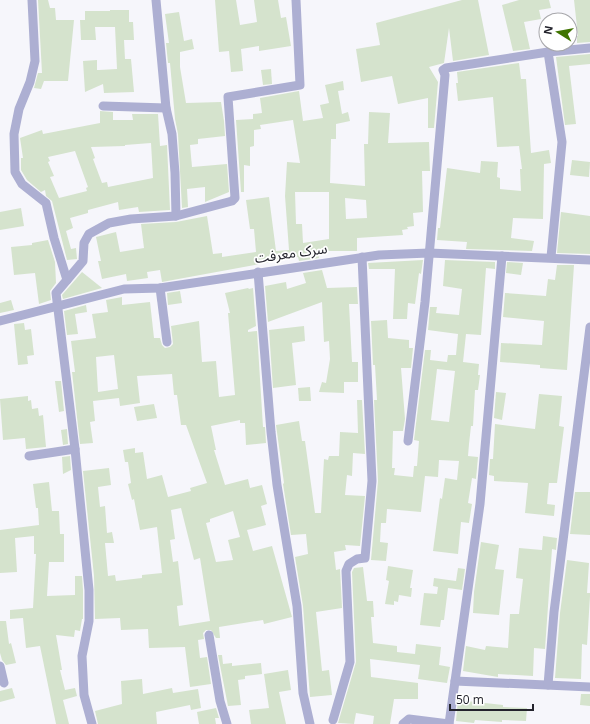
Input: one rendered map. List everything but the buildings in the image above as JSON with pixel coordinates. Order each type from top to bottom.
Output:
[{"type":"street","points":[[32,0],[35,61],[14,134],[15,172],[22,184],[46,203],[54,238],[67,280]]},
{"type":"street","points":[[156,0],[166,108],[172,134],[176,216]]},
{"type":"street","points":[[92,724],[84,687],[82,656],[89,621],[89,590],[75,449],[56,294],[83,261],[84,243],[89,234],[109,223],[131,218],[176,216],[232,201],[235,198],[228,97],[300,86],[296,0]]},
{"type":"street","points":[[578,49],[590,48]]},
{"type":"street","points":[[408,441],[429,253],[445,75],[443,70],[446,68],[548,52],[562,142],[551,257]]},
{"type":"street","points":[[103,106],[166,108]]},
{"type":"street","name":"سرک معرفت","points":[[0,321],[57,305],[124,289],[160,288],[362,257],[429,253],[551,257],[590,260]]},
{"type":"street","points":[[403,724],[409,720],[449,724],[480,504],[502,256]]},
{"type":"street","points":[[334,720],[350,662],[346,571],[349,564],[357,559],[365,558],[372,481],[362,257]]},
{"type":"street","points":[[258,272],[274,462],[297,606],[304,693],[310,724]]},
{"type":"street","points":[[160,288],[167,342]]},
{"type":"street","points":[[548,685],[554,612],[590,327]]},
{"type":"street","points":[[29,456],[75,449]]},
{"type":"street","points":[[209,635],[220,701],[227,724]]},
{"type":"street","points":[[0,666],[4,683]]},
{"type":"street","points":[[455,681],[590,687]]}]
